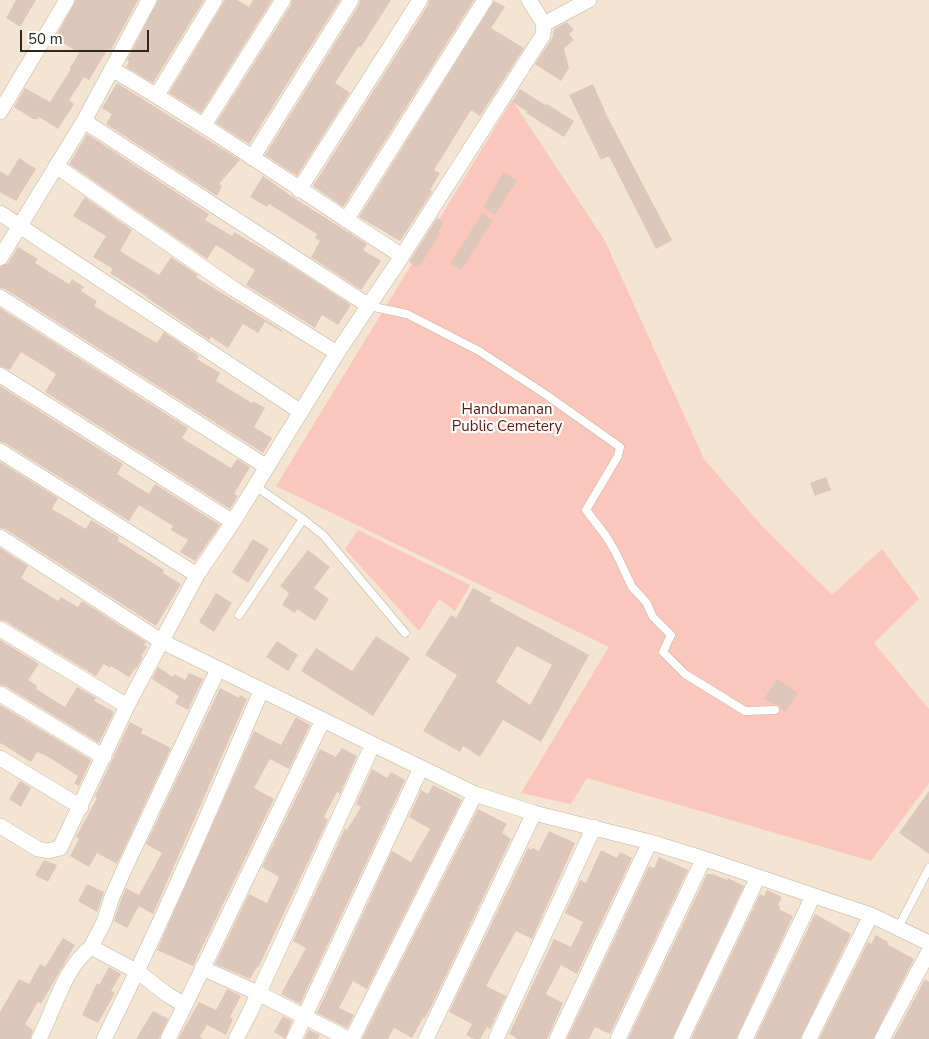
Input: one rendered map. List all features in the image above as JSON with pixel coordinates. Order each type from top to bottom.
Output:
[{"type":"street","points":[[0,112],[67,0]]},
{"type":"street","points":[[0,258],[84,121],[150,0]]},
{"type":"street","points":[[157,95],[215,0]]},
{"type":"street","points":[[204,125],[283,0]]},
{"type":"street","points":[[252,158],[351,0]]},
{"type":"street","points":[[299,190],[420,0]]},
{"type":"street","points":[[346,220],[485,0]]},
{"type":"street","points":[[0,826],[38,849],[48,851],[60,848],[127,706],[197,576],[233,522],[337,353],[402,256],[543,35],[544,24],[529,0]]},
{"type":"street","points":[[544,24],[588,0]]},
{"type":"street","points":[[112,69],[204,125],[299,190],[402,256]]},
{"type":"street","points":[[84,121],[369,306]]},
{"type":"street","points":[[56,166],[234,290],[337,353]]},
{"type":"street","points":[[0,214],[301,412]]},
{"type":"street","points":[[0,297],[267,467]]},
{"type":"street","points":[[0,375],[233,522]]},
{"type":"street","points":[[0,451],[197,576]]},
{"type":"street","points":[[0,537],[161,641],[475,794],[534,814],[650,842],[758,877],[871,915],[929,943]]},
{"type":"street","points":[[0,629],[127,706]]},
{"type":"street","points":[[39,1039],[70,970],[82,954],[91,947],[104,922],[123,872],[218,669]]},
{"type":"street","points":[[104,1039],[138,972],[261,691]]},
{"type":"street","points":[[0,694],[104,757]]},
{"type":"street","points":[[168,1039],[323,720]]},
{"type":"street","points":[[236,1039],[373,744]]},
{"type":"street","points":[[0,758],[81,807]]},
{"type":"street","points":[[294,1039],[420,768]]},
{"type":"street","points":[[352,1039],[475,794]]},
{"type":"street","points":[[426,1039],[534,814]]},
{"type":"street","points":[[496,1039],[594,827]]},
{"type":"street","points":[[557,1039],[650,842]]},
{"type":"street","points":[[618,1039],[703,860]]},
{"type":"street","points":[[681,1039],[758,877]]},
{"type":"street","points":[[745,1039],[813,896]]},
{"type":"street","points":[[809,1039],[871,915]]},
{"type":"street","points":[[91,947],[138,972],[168,996],[185,1005]]},
{"type":"street","points":[[882,1039],[929,951]]},
{"type":"street","points":[[202,968],[306,1016],[348,1039]]},
{"type":"lane","points":[[369,306],[407,314],[479,351],[531,384],[620,447],[618,456],[586,510],[606,536],[632,587],[646,602],[654,617],[671,635],[663,652],[685,674],[745,711],[775,710]]},
{"type":"lane","points":[[255,486],[324,536],[405,633]]},
{"type":"lane","points":[[239,614],[303,519]]},
{"type":"lane","points":[[898,928],[929,868]]},
{"type":"green space","name":"Handumanan Public Cemetery","points":[[512,100],[605,241],[704,459],[764,528],[832,595],[882,549],[919,599],[874,643],[929,709],[929,783],[871,861],[587,778],[571,804],[521,793],[609,647],[276,486]]},
{"type":"green space","points":[[358,530],[470,585],[455,611],[439,599],[419,631],[345,549]]},
{"type":"building","points":[[16,0],[36,0],[20,27],[6,18]]},
{"type":"building","points":[[76,0],[138,0],[111,50],[108,49],[89,80],[84,77],[69,100],[74,104],[58,129],[39,117],[38,119],[33,119],[14,107],[25,88],[50,102],[71,69],[79,53],[55,38]]},
{"type":"building","points":[[158,0],[204,0],[153,83],[126,67],[129,62],[127,60]]},
{"type":"building","points":[[225,0],[237,0],[249,7],[253,0],[272,0],[201,113],[169,93]]},
{"type":"building","points":[[292,0],[340,0],[249,144],[216,123],[291,5]]},
{"type":"building","points":[[360,0],[391,0],[335,83],[350,93],[297,176],[265,155],[359,5]]},
{"type":"building","points":[[429,0],[474,0],[343,207],[313,186],[428,5]]},
{"type":"building","points":[[494,1],[505,7],[491,28],[524,48],[480,116],[471,110],[434,170],[440,173],[430,190],[432,192],[400,241],[359,217]]},
{"type":"building","points":[[567,22],[574,30],[569,34],[574,40],[564,48],[569,68],[561,81],[535,64],[553,37],[554,29]]},
{"type":"building","points":[[117,83],[240,160],[219,184],[222,186],[217,196],[106,124],[112,114],[102,108]]},
{"type":"building","points":[[593,84],[607,116],[672,240],[656,249],[609,156],[601,160],[569,95]]},
{"type":"building","points":[[520,89],[574,121],[564,137],[512,102]]},
{"type":"building","points":[[87,134],[209,214],[205,220],[232,236],[234,232],[285,262],[351,305],[338,325],[322,315],[315,328],[246,285],[255,270],[216,245],[207,259],[69,164]]},
{"type":"building","points":[[19,158],[36,169],[16,201],[0,192],[0,171],[8,176]]},
{"type":"building","points":[[504,172],[517,180],[495,215],[483,207]]},
{"type":"building","points":[[263,176],[367,244],[363,250],[381,261],[361,290],[311,257],[320,241],[315,238],[317,234],[269,204],[267,207],[250,197]]},
{"type":"building","points":[[85,197],[132,230],[120,251],[159,275],[171,257],[198,275],[196,277],[282,330],[282,332],[265,322],[258,333],[243,324],[228,348],[211,337],[209,340],[110,273],[113,269],[93,257],[106,236],[73,216]]},
{"type":"building","points":[[482,213],[493,220],[461,270],[450,264]]},
{"type":"building","points":[[437,218],[444,222],[438,232],[440,234],[418,268],[409,262]]},
{"type":"building","points":[[18,247],[38,259],[35,263],[69,284],[72,279],[84,287],[81,291],[97,301],[94,306],[157,343],[164,332],[199,356],[197,359],[220,373],[216,381],[252,403],[253,401],[265,408],[254,427],[272,438],[263,453],[5,289],[0,288],[0,267],[8,263]]},
{"type":"building","points":[[0,308],[188,428],[182,438],[231,468],[237,459],[250,467],[234,494],[238,496],[230,509],[45,392],[56,374],[21,352],[10,370],[0,366]]},
{"type":"building","points":[[0,386],[123,464],[117,474],[149,494],[155,484],[220,525],[195,561],[180,552],[188,540],[171,530],[173,526],[139,505],[129,521],[5,443],[0,442]]},
{"type":"building","points":[[0,462],[58,498],[52,509],[86,529],[91,520],[119,537],[118,541],[164,570],[163,573],[181,584],[156,626],[5,529],[0,528]]},
{"type":"building","points":[[826,477],[831,490],[815,496],[810,483]]},
{"type":"building","points":[[253,539],[269,549],[248,583],[232,572]]},
{"type":"building","points":[[0,548],[28,566],[21,578],[58,601],[61,597],[78,607],[82,601],[146,642],[144,645],[147,647],[141,656],[143,657],[129,677],[104,664],[96,676],[5,621],[0,620]]},
{"type":"building","points":[[308,550],[330,567],[314,588],[329,599],[315,621],[297,609],[295,613],[282,605],[289,593],[280,586]]},
{"type":"building","points":[[473,588],[492,598],[490,601],[589,655],[541,742],[503,720],[480,757],[463,746],[460,752],[423,731],[457,675],[425,655],[451,615],[456,618]],"holes":[[[517,646],[552,665],[530,705],[496,682]]]},
{"type":"building","points":[[216,593],[232,603],[214,632],[199,622]]},
{"type":"building","points":[[376,636],[410,658],[373,716],[301,671],[316,648],[352,671]]},
{"type":"building","points":[[0,640],[39,664],[28,680],[37,686],[36,689],[65,707],[77,687],[96,698],[94,701],[114,712],[99,743],[5,686],[0,685]]},
{"type":"building","points":[[277,641],[298,655],[288,671],[266,657]]},
{"type":"building","points":[[158,667],[173,677],[174,674],[185,680],[189,673],[203,679],[188,710],[175,703],[179,696],[152,679]]},
{"type":"building","points":[[777,679],[798,693],[785,712],[778,705],[764,699]]},
{"type":"building","points":[[220,688],[239,698],[240,695],[247,699],[153,914],[139,906],[127,928],[114,921],[121,900],[126,888],[139,895],[162,853],[146,844]]},
{"type":"building","points":[[0,705],[91,760],[79,786],[74,783],[78,776],[47,756],[37,752],[31,762],[0,743]]},
{"type":"building","points":[[296,717],[310,725],[289,769],[270,759],[254,788],[274,799],[193,966],[157,950],[254,731],[281,745]]},
{"type":"building","points":[[130,722],[143,729],[141,733],[171,748],[117,864],[97,853],[89,867],[70,856],[79,839],[76,837],[97,798],[95,796]]},
{"type":"building","points":[[342,748],[357,756],[340,794],[337,792],[324,817],[328,820],[258,968],[250,979],[215,964],[249,894],[267,903],[279,877],[262,867],[320,749],[336,757]]},
{"type":"building","points":[[372,769],[387,778],[391,772],[405,780],[300,1004],[281,994],[306,948],[293,941],[345,828],[347,830],[361,807],[356,804]]},
{"type":"building","points":[[20,781],[31,788],[21,807],[9,799]]},
{"type":"building","points":[[433,785],[462,800],[367,989],[353,981],[339,1008],[354,1015],[347,1028],[317,1013],[392,851],[411,862],[430,829],[409,817],[421,790],[428,794]]},
{"type":"building","points":[[929,791],[929,854],[899,833]]},
{"type":"building","points":[[478,809],[507,824],[502,833],[511,839],[430,1009],[412,1038],[394,1028],[388,1039],[362,1039]]},
{"type":"building","points":[[549,831],[575,843],[532,939],[516,931],[486,986],[506,996],[490,1029],[487,1027],[480,1039],[474,1039],[466,1035],[472,1024],[449,1012],[528,848],[539,851]]},
{"type":"building","points":[[601,850],[617,858],[620,852],[632,858],[577,974],[561,965],[546,994],[563,1003],[547,1039],[518,1039],[509,1034],[554,939],[571,947],[583,922],[565,913],[580,880],[586,883]]},
{"type":"building","points":[[659,857],[688,870],[610,1034],[595,1027],[589,1039],[567,1039],[649,866],[654,868]]},
{"type":"building","points":[[44,860],[57,865],[48,882],[35,875]]},
{"type":"building","points":[[707,874],[713,874],[727,880],[728,878],[744,886],[672,1039],[628,1039]]},
{"type":"building","points":[[87,884],[104,892],[97,912],[78,901]]},
{"type":"building","points":[[767,890],[782,897],[778,905],[780,906],[779,909],[793,916],[736,1039],[691,1039],[760,894],[764,896]]},
{"type":"building","points":[[815,914],[851,934],[800,1039],[755,1039]]},
{"type":"building","points":[[876,935],[888,942],[887,944],[914,959],[873,1039],[819,1039],[868,942],[871,944]]},
{"type":"building","points":[[63,938],[75,945],[41,1004],[38,1002],[25,1024],[33,1030],[30,1039],[0,1039],[0,1012],[19,979],[29,984],[40,964],[45,967]]},
{"type":"building","points":[[109,967],[121,974],[111,991],[115,993],[98,1023],[82,1015],[97,983],[99,985]]},
{"type":"building","points":[[925,979],[929,982],[929,1039],[893,1039]]},
{"type":"building","points":[[227,989],[241,996],[230,1017],[233,1019],[226,1035],[207,1025],[200,1037],[203,1039],[178,1039],[199,1002],[216,1010]]},
{"type":"building","points":[[153,1011],[168,1019],[159,1039],[136,1039]]},
{"type":"building","points":[[283,1016],[292,1021],[285,1039],[274,1032]]},
{"type":"building","points":[[309,1030],[320,1035],[318,1039],[304,1039]]}]
